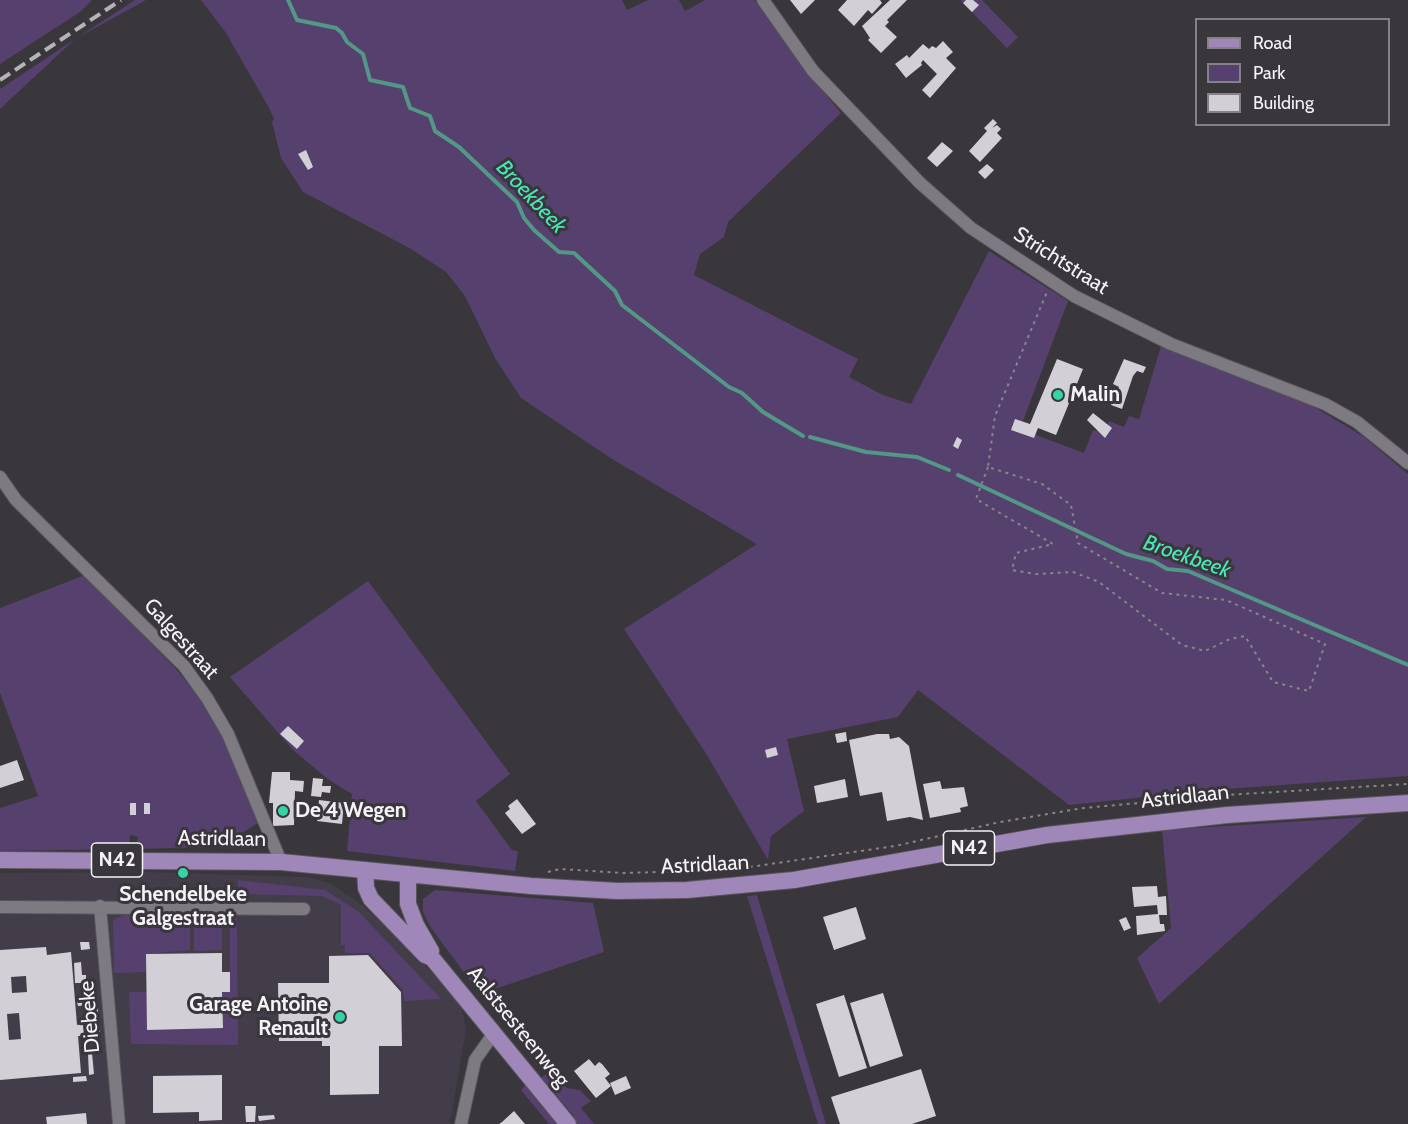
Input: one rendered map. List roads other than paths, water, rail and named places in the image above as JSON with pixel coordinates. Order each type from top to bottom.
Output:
[{"type":"main road","name":"Astridlaan","points":[[0,860],[280,862],[531,886],[617,891],[719,888],[794,880],[1059,834],[1227,815],[1408,803]]},
{"type":"main road","name":"Aalstsesteenweg","points":[[365,870],[366,888],[370,899],[425,955],[432,958]]},
{"type":"main road","name":"Aalstsesteenweg","points":[[408,874],[408,904],[416,925],[430,949],[432,958],[568,1124]]},
{"type":"street","name":"Strichtstraat","points":[[763,0],[813,71],[920,183],[971,228],[1074,296],[1171,344],[1325,404],[1357,422],[1408,463]]},
{"type":"street","name":"Galgestraat","points":[[0,477],[16,500],[131,612],[190,674],[228,734],[280,862]]},
{"type":"street","name":"Diebeke","points":[[100,906],[119,1124]]},
{"type":"street","points":[[0,907],[304,909]]},
{"type":"street","points":[[461,1124],[475,1060],[494,1034]]},
{"type":"waterway","name":"Broekbeek","points":[[288,0],[297,20],[336,28],[342,33],[347,42],[363,54],[370,80],[403,87],[410,108],[430,116],[435,131],[459,147],[517,202],[524,218],[534,230],[559,252],[574,253],[615,291],[622,305],[729,387],[742,393],[763,412],[803,436]]},
{"type":"waterway","name":"Broekbeek","points":[[810,437],[866,452],[917,457],[949,470]]},
{"type":"waterway","name":"Broekbeek","points":[[958,475],[1126,554],[1153,561],[1167,569],[1188,571],[1408,665]]},
{"type":"railway","points":[[0,80],[121,0]]},
{"type":"place","name":"Malin","points":[[1058,395]]},
{"type":"place","name":"De 4 Wegen","points":[[283,811]]},
{"type":"place","name":"Schendelbeke Galgestraat","points":[[183,873]]},
{"type":"place","name":"Garage Antoine Renault","points":[[340,1017]]}]
